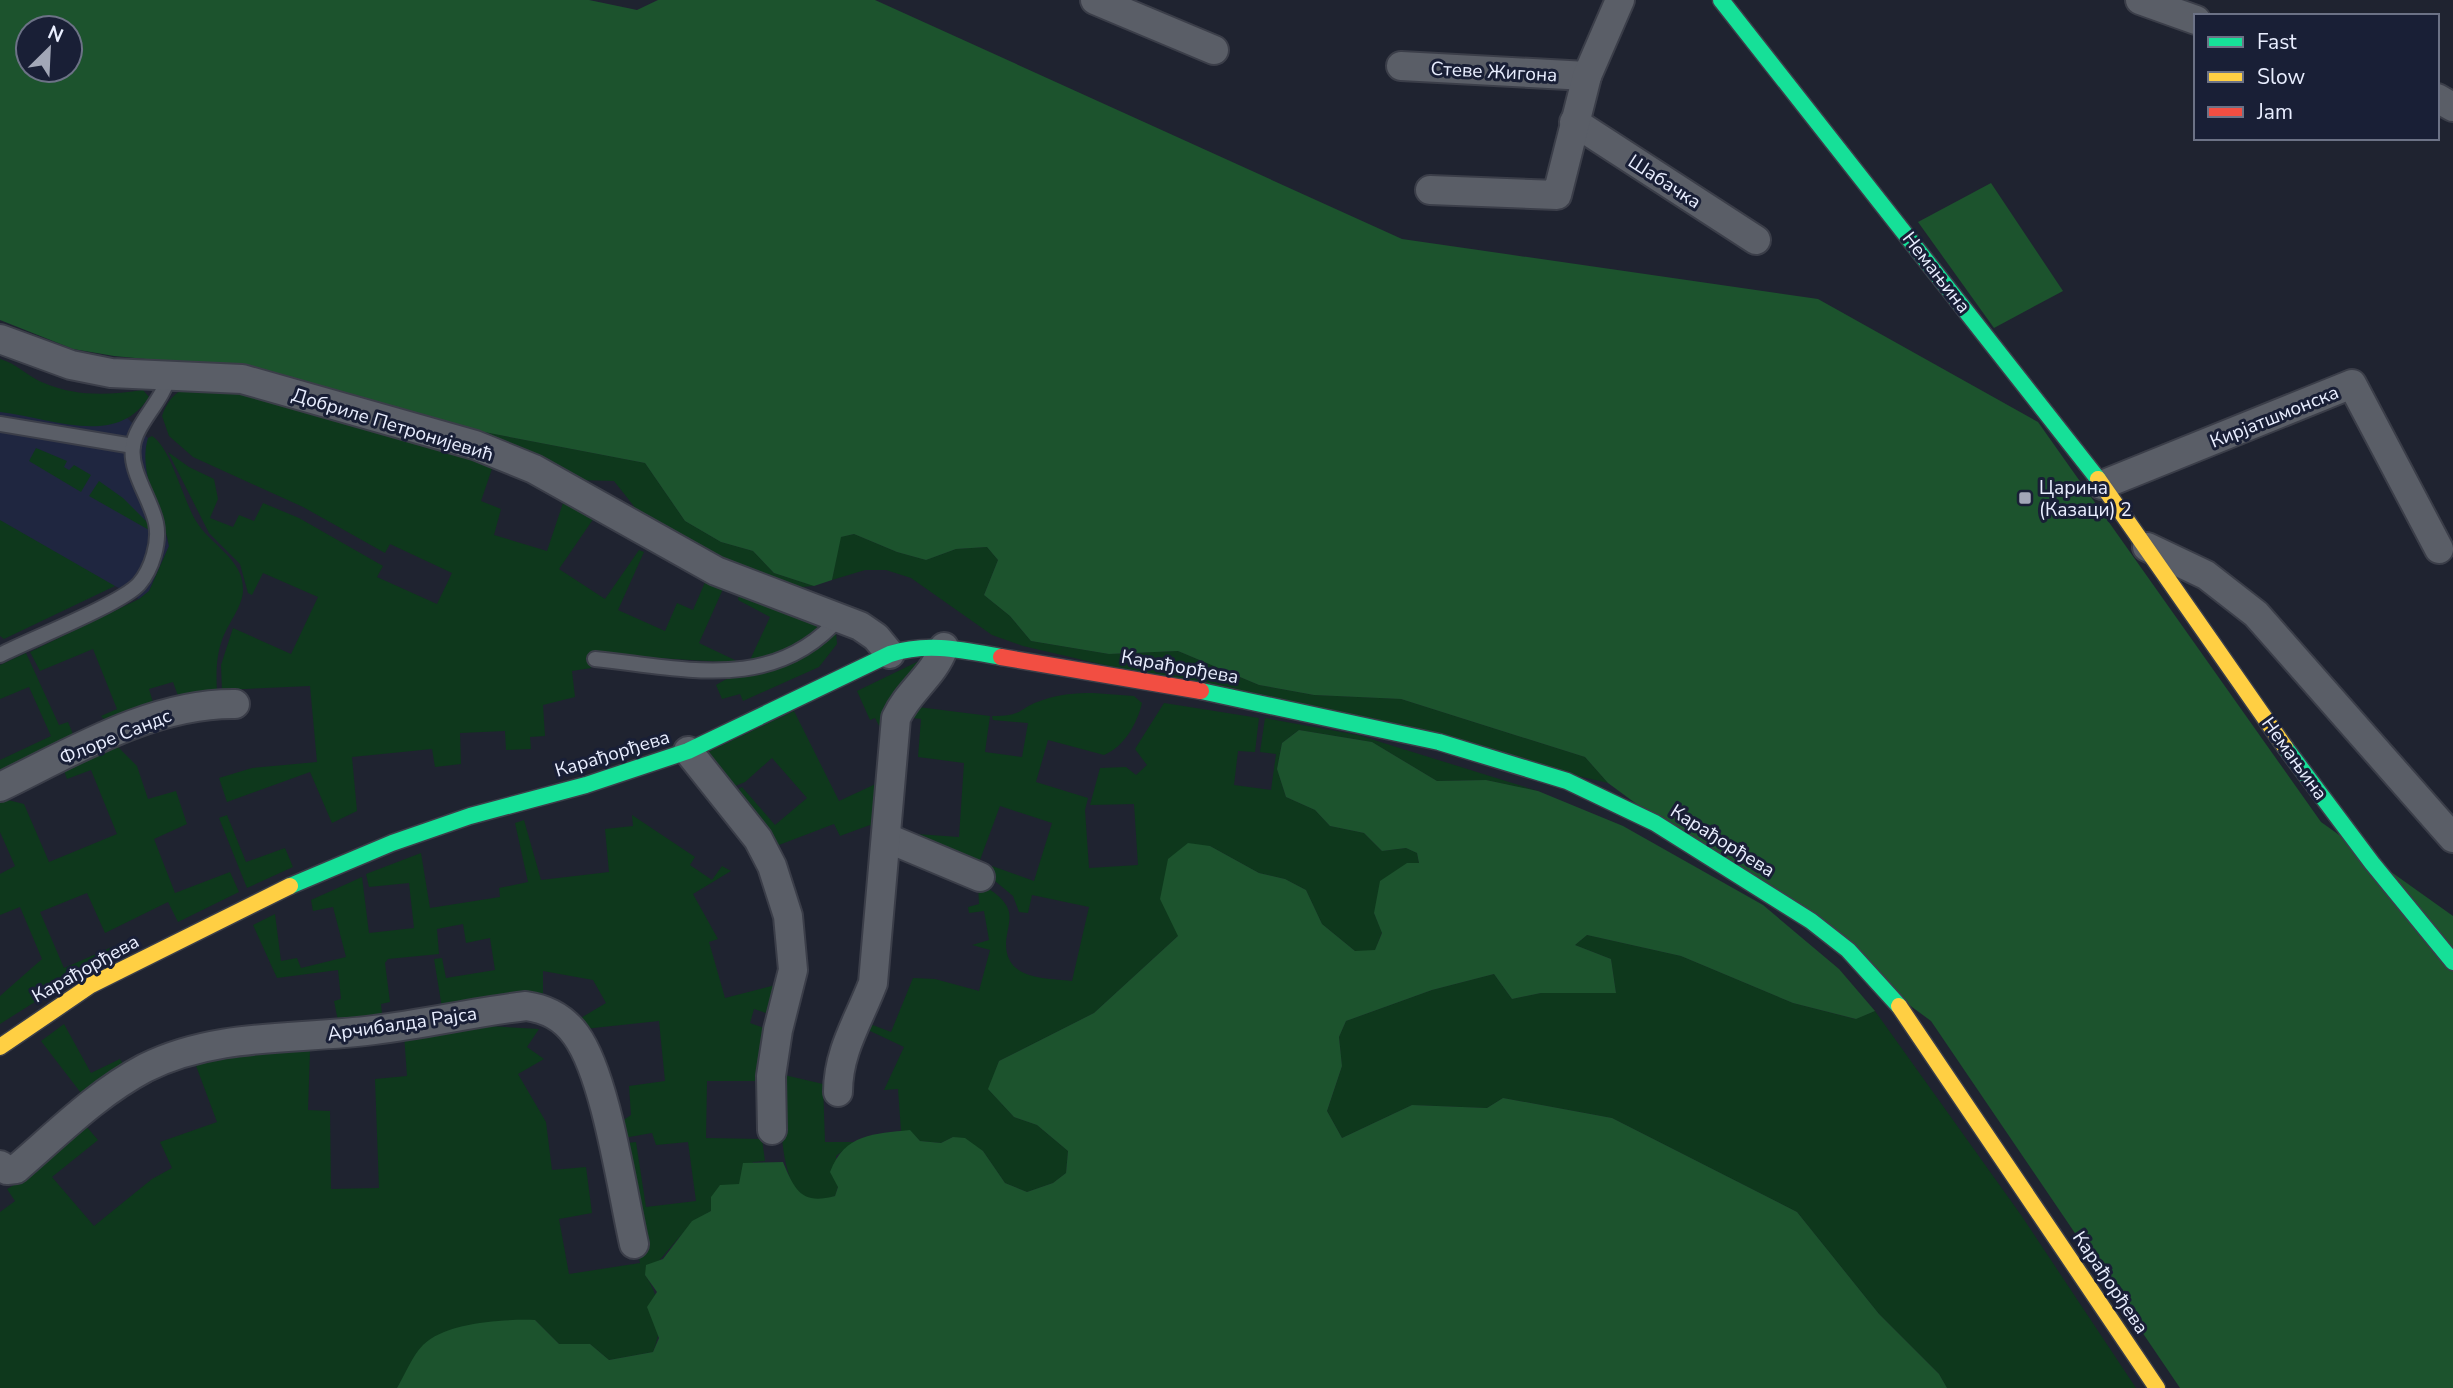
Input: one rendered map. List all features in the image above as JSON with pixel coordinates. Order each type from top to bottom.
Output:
[{"type":"street","points":[[1095,0],[1214,50]]},
{"type":"street","points":[[1430,190],[1557,195],[1587,76],[1620,0]]},
{"type":"street","name":"Немањина","points":[[1721,0],[2102,485],[2285,747],[2372,863],[2453,962]]},
{"type":"street","points":[[2140,0],[2194,19]]},
{"type":"street","name":"Стеве Жигона","points":[[1401,66],[1587,76]]},
{"type":"street","name":"Шабачка","points":[[1574,122],[1756,240]]},
{"type":"street","name":"Добриле Петронијевић","points":[[0,340],[71,365],[111,373],[242,379],[475,445],[534,469],[716,570],[755,587],[841,616],[876,637],[890,654]]},
{"type":"street","name":"Кирјатшмонска","points":[[2102,485],[2352,384],[2439,549]]},
{"type":"street","name":"Немањина","points":[[2147,547],[2206,575],[2256,614],[2453,838]]},
{"type":"street","points":[[838,1091],[838,1069],[845,1046],[873,983],[896,718],[901,707],[928,677],[944,647]]},
{"type":"street","name":"Карађорђева","points":[[0,1047],[31,1023],[91,985],[327,869],[470,816],[586,785],[688,751],[890,654],[913,648],[944,647],[1226,695],[1438,742],[1567,782],[1615,802],[1723,863],[1839,943],[1899,1006],[2157,1388]]},
{"type":"street","name":"Флоре Сандс","points":[[0,787],[97,740],[164,715],[204,704],[235,704]]},
{"type":"street","points":[[688,751],[758,839],[772,866],[789,916],[793,970],[778,1031],[771,1076],[772,1130]]},
{"type":"street","points":[[887,838],[980,877]]},
{"type":"street","name":"Арчибалда Рајса","points":[[0,1165],[7,1170],[16,1169],[111,1087],[148,1067],[203,1047],[238,1040],[376,1030],[526,1006],[543,1009],[559,1017],[576,1036],[595,1073],[634,1244]]},
{"type":"lane","points":[[0,655],[118,598],[138,585],[146,572],[158,535],[134,461],[133,446],[139,429],[160,400],[169,375]]},
{"type":"lane","points":[[0,424],[133,446]]},
{"type":"lane","points":[[595,659],[702,670],[753,669],[802,651],[821,638],[841,616]]},
{"type":"shaded area","points":[[0,391],[126,417],[156,446],[156,499],[169,546],[149,591],[139,599],[115,586],[5,638],[0,635]]},
{"type":"green space","points":[[0,0],[589,0],[637,10],[658,0],[875,0],[1402,239],[1818,299],[2038,422],[2321,822],[2453,916],[2453,1388],[2180,1388],[1931,1021],[1608,783],[1585,757],[1401,699],[1314,695],[1259,685],[1178,651],[1109,654],[1031,641],[1010,616],[984,595],[998,560],[987,547],[956,549],[926,560],[897,552],[854,534],[841,537],[832,580],[814,586],[774,573],[753,551],[721,542],[685,521],[645,463],[458,427],[241,368],[114,356],[73,349],[0,320]]},
{"type":"green space","points":[[1991,183],[2063,291],[1994,328],[1918,222]]},
{"type":"green space","points":[[0,359],[56,388],[105,394],[143,390],[149,397],[135,413],[119,422],[100,426],[80,426],[0,412]]},
{"type":"green space","points":[[194,386],[242,387],[494,463],[481,501],[501,509],[494,535],[547,551],[565,497],[596,515],[559,569],[605,599],[639,550],[644,552],[618,610],[665,631],[677,603],[693,610],[706,580],[723,589],[699,643],[741,663],[592,654],[591,668],[572,671],[575,697],[543,705],[545,736],[530,737],[531,749],[506,750],[505,731],[460,733],[461,764],[435,767],[432,749],[352,757],[357,811],[332,823],[310,772],[227,802],[219,778],[252,768],[317,762],[310,686],[222,690],[221,665],[233,628],[291,654],[318,597],[263,573],[252,595],[248,593],[240,564],[209,533],[168,452],[189,467],[214,479],[218,499],[210,518],[233,527],[239,515],[254,521],[263,503],[299,518],[383,566],[377,577],[437,604],[452,573],[390,544],[385,553],[303,507],[193,457],[169,436],[162,416],[175,395]]},
{"type":"green space","points":[[458,427],[645,463],[685,521],[721,542],[753,551],[774,573],[814,586],[788,588],[763,581],[644,519],[614,481],[579,480]]},
{"type":"green space","points":[[152,436],[159,442],[171,462],[196,521],[238,570],[243,590],[238,609],[220,646],[217,692],[180,701],[173,682],[149,689],[155,709],[106,721],[101,716],[117,709],[93,649],[40,671],[30,652],[139,599],[149,591],[169,546],[148,479],[145,452],[148,438]]},
{"type":"green space","points":[[36,448],[67,461],[64,467],[69,470],[74,465],[91,475],[81,492],[29,461]]},
{"type":"green space","points":[[99,481],[123,498],[152,527],[149,530],[89,496]]},
{"type":"green space","points":[[0,520],[115,586],[4,639],[0,636]]},
{"type":"green space","points":[[854,534],[897,552],[926,560],[956,549],[987,547],[998,560],[984,595],[1010,616],[1031,641],[1109,654],[1178,651],[1259,685],[1314,695],[1401,699],[1585,757],[1608,783],[1023,646],[992,635],[911,578],[886,570],[865,570],[832,580],[840,537]]},
{"type":"green space","points":[[739,595],[825,624],[801,644],[749,662],[770,617],[738,600]]},
{"type":"green space","points":[[832,633],[836,633],[837,644],[819,667],[743,701],[740,694],[722,699],[716,685],[745,672],[806,653]]},
{"type":"green space","points":[[26,653],[59,725],[68,722],[75,739],[0,774],[0,760],[51,736],[29,687],[0,699],[0,665]]},
{"type":"green space","points":[[923,659],[885,737],[875,718],[870,720],[857,691]]},
{"type":"green space","points":[[1093,693],[1134,696],[1142,703],[1129,734],[1118,746],[1104,755],[1048,740],[1036,782],[1088,798],[1085,810],[1089,868],[1138,865],[1134,804],[1090,805],[1100,768],[1126,767],[1136,775],[1147,765],[1135,749],[1164,703],[1259,718],[1255,752],[1238,751],[1234,785],[1271,790],[1276,754],[1260,752],[1265,718],[1358,735],[1538,791],[1486,780],[1437,781],[1372,742],[1299,730],[1282,743],[1277,769],[1286,797],[1315,810],[1330,826],[1364,833],[1382,851],[1406,848],[1417,853],[1419,863],[1374,913],[1382,932],[1375,951],[1355,951],[1322,924],[1306,890],[1285,879],[1259,873],[1210,846],[1178,936],[1094,1013],[999,1061],[989,1090],[1014,1117],[1037,1125],[1068,1151],[1066,1173],[1053,1183],[1027,1192],[1005,1183],[983,1151],[953,1137],[941,1143],[920,1141],[910,1131],[901,1131],[898,1089],[884,1090],[904,1047],[868,1030],[870,1024],[891,1032],[913,978],[935,979],[979,991],[990,950],[972,945],[989,940],[984,911],[969,913],[968,907],[979,904],[978,882],[996,894],[1007,907],[1008,956],[1013,965],[1029,975],[1072,981],[1089,907],[1032,895],[1028,913],[1019,912],[1013,896],[989,876],[992,866],[1034,881],[1052,823],[1000,806],[977,868],[916,843],[916,834],[959,837],[964,763],[918,757],[921,719],[906,717],[910,706],[990,716],[985,752],[1022,757],[1028,723],[993,720],[992,716],[1016,713],[1055,696]]},
{"type":"green space","points":[[794,711],[839,801],[882,781],[874,834],[870,825],[840,836],[834,824],[771,848],[732,793],[742,787],[775,825],[807,798],[772,758],[745,782],[728,789],[708,752]]},
{"type":"green space","points":[[1299,730],[1372,742],[1437,781],[1486,780],[1538,791],[1623,826],[1763,905],[1839,969],[1875,1011],[1856,1019],[1793,1003],[1681,956],[1587,935],[1575,945],[1611,959],[1616,993],[1541,993],[1512,999],[1494,974],[1432,990],[1346,1021],[1339,1037],[1342,1066],[1327,1111],[1342,1138],[1412,1105],[1487,1108],[1503,1098],[1612,1118],[1797,1212],[1879,1314],[1939,1374],[1947,1388],[397,1388],[423,1345],[446,1331],[476,1324],[535,1320],[559,1344],[590,1344],[609,1360],[653,1352],[659,1338],[647,1307],[657,1292],[645,1275],[646,1265],[663,1259],[692,1221],[711,1211],[711,1197],[720,1185],[739,1184],[743,1163],[783,1162],[796,1188],[807,1197],[815,1199],[835,1196],[838,1187],[830,1172],[844,1150],[862,1138],[910,1130],[920,1141],[941,1143],[953,1137],[965,1138],[983,1151],[1005,1183],[1027,1192],[1053,1183],[1066,1173],[1068,1151],[1037,1125],[1014,1117],[988,1089],[999,1061],[1094,1013],[1178,936],[1160,899],[1168,859],[1188,843],[1210,846],[1259,873],[1285,879],[1306,890],[1322,924],[1355,951],[1375,950],[1382,933],[1374,913],[1380,881],[1407,863],[1419,863],[1417,853],[1406,848],[1382,851],[1364,833],[1330,826],[1315,810],[1286,797],[1277,769],[1282,743]]},
{"type":"green space","points":[[117,746],[137,766],[148,799],[176,791],[187,824],[154,839],[175,893],[230,872],[239,892],[178,922],[168,902],[105,933],[87,893],[40,912],[64,968],[112,947],[114,952],[0,1024],[0,996],[42,959],[20,907],[0,915],[0,874],[15,866],[0,832],[0,798],[24,804],[49,862],[117,834],[91,770],[67,779],[63,768]]},
{"type":"green space","points":[[227,815],[246,862],[285,848],[293,867],[247,888],[219,818]]},
{"type":"green space","points":[[632,815],[695,857],[690,865],[712,880],[722,866],[731,871],[693,894],[718,939],[709,942],[725,998],[783,983],[780,995],[771,1000],[766,1013],[754,1009],[750,1023],[772,1031],[763,1081],[707,1081],[706,1138],[762,1139],[765,1161],[753,1162],[739,1184],[712,1206],[711,1211],[692,1224],[645,1275],[655,1293],[659,1312],[659,1333],[653,1352],[609,1360],[590,1344],[559,1344],[535,1320],[424,1345],[397,1388],[0,1388],[0,1212],[15,1201],[7,1189],[28,1177],[86,1126],[98,1140],[52,1177],[94,1226],[152,1179],[172,1168],[160,1142],[217,1122],[195,1063],[233,1053],[310,1050],[308,1110],[330,1111],[331,1189],[379,1188],[375,1079],[407,1076],[404,1034],[480,1021],[488,1026],[539,1029],[527,1047],[544,1059],[518,1074],[546,1122],[552,1170],[586,1167],[592,1213],[559,1219],[569,1274],[640,1263],[618,1144],[636,1142],[646,1207],[696,1201],[688,1142],[656,1145],[652,1133],[618,1139],[615,1126],[631,1115],[629,1086],[665,1081],[659,1021],[584,1029],[579,1019],[606,1003],[593,980],[543,971],[543,997],[442,1008],[434,959],[442,958],[446,978],[495,970],[490,938],[466,943],[463,924],[437,929],[439,954],[388,959],[385,963],[390,1002],[381,1004],[383,1022],[339,1026],[334,1001],[341,999],[338,970],[277,978],[253,925],[275,914],[281,961],[297,958],[301,968],[346,957],[333,907],[313,911],[311,900],[362,877],[369,933],[414,928],[409,883],[369,887],[366,874],[421,853],[430,908],[500,897],[499,888],[528,882],[515,823],[524,820],[541,880],[609,872],[605,829],[633,826]]},
{"type":"green space","points":[[1587,935],[1681,956],[1793,1003],[1855,1019],[1875,1011],[2021,1215],[2136,1388],[1947,1388],[1939,1374],[1879,1314],[1797,1212],[1612,1118],[1503,1098],[1487,1108],[1412,1105],[1342,1138],[1327,1111],[1342,1066],[1339,1037],[1346,1021],[1432,990],[1494,974],[1512,999],[1541,993],[1616,993],[1611,959],[1575,945]]},
{"type":"green space","points":[[64,1024],[91,1073],[120,1059],[125,1067],[81,1093],[41,1041]]},
{"type":"green space","points":[[780,1074],[823,1084],[825,1142],[855,1142],[836,1156],[838,1187],[835,1196],[813,1201],[801,1196],[792,1183],[783,1146]]},
{"type":"traffic: fast","points":[[1721,0],[2098,479]]},
{"type":"traffic: fast","points":[[290,886],[392,843],[470,816],[586,785],[688,751],[890,654],[932,648],[1001,657]]},
{"type":"traffic: fast","points":[[1201,691],[1439,742],[1567,781],[1655,823],[1811,921],[1848,950],[1899,1006]]},
{"type":"traffic: fast","points":[[2285,747],[2372,863],[2453,962]]},
{"type":"traffic: slow","points":[[2098,479],[2285,747]]},
{"type":"traffic: slow","points":[[0,1047],[91,985],[290,886]]},
{"type":"traffic: slow","points":[[1899,1006],[2157,1388]]},
{"type":"traffic: jam","points":[[1001,657],[1201,691]]},
{"type":"place","name":"Царина (Казаци) 2","points":[[2025,498]]}]
